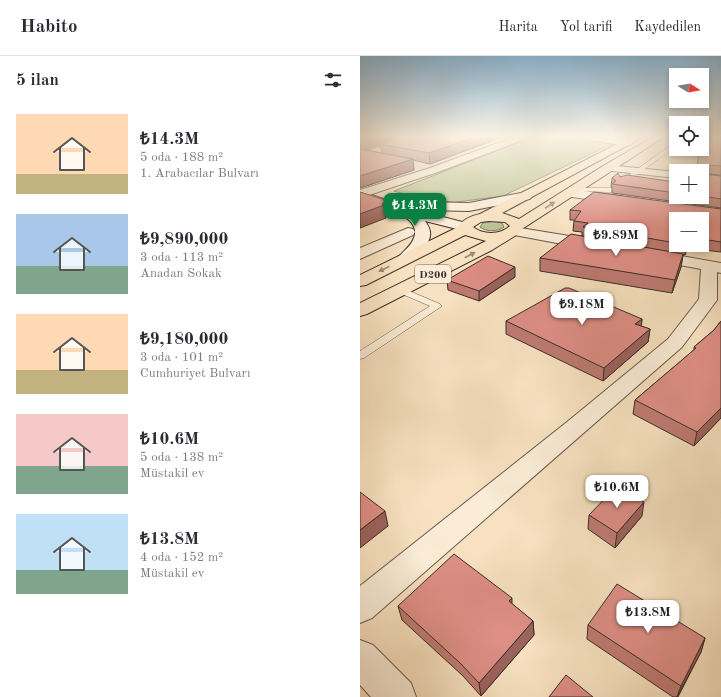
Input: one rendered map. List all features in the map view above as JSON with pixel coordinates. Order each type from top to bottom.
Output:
[{"type":"main road","points":[[360,281],[466,228],[468,223],[526,196],[581,167]]},
{"type":"main road","points":[[466,228],[474,234],[481,236],[512,230],[607,168]]},
{"type":"main road","points":[[481,218],[506,218],[512,220],[516,223],[512,230]]},
{"type":"main road","name":"D200","points":[[360,310],[487,247],[512,230]]},
{"type":"street","points":[[419,167],[434,170]]},
{"type":"street","points":[[360,195],[442,167]]},
{"type":"street","points":[[607,168],[669,174]]},
{"type":"street","points":[[572,191],[632,202]]},
{"type":"street","points":[[360,195],[417,209],[481,218]]},
{"type":"street","points":[[417,209],[468,207],[526,196]]},
{"type":"street","points":[[417,209],[466,228]]},
{"type":"street","points":[[408,257],[423,238],[424,230],[417,209]]},
{"type":"street","points":[[512,230],[609,248]]},
{"type":"street","points":[[360,254],[408,232]]},
{"type":"street","points":[[360,607],[576,428],[675,343],[708,300],[715,267],[640,254]]},
{"type":"street","points":[[360,658],[397,697]]},
{"type":"lane","points":[[621,183],[644,167]]},
{"type":"lane","points":[[572,191],[611,190]]},
{"type":"lane","points":[[360,356],[437,306],[400,290]]},
{"type":"green space","points":[[456,167],[564,167],[503,196],[457,202],[426,201],[394,191]]},
{"type":"green space","points":[[493,221],[502,223],[504,227],[492,231],[480,227],[483,223]]},
{"type":"building","points":[[360,167],[388,167],[360,176]]},
{"type":"building","points":[[618,173],[620,177],[627,175],[669,181],[669,192],[612,184],[616,181],[612,178]]},
{"type":"building","points":[[709,175],[721,176],[721,199],[709,197]]},
{"type":"building","points":[[360,192],[389,201],[382,204],[384,205],[360,214]]},
{"type":"building","points":[[594,192],[669,202],[669,204],[684,204],[721,209],[721,242],[709,240],[709,212],[669,212],[669,242],[583,227],[588,223],[574,221],[581,211],[570,210]]},
{"type":"building","points":[[571,234],[683,254],[675,280],[540,258]]},
{"type":"building","points":[[488,256],[515,267],[479,291],[447,280]]},
{"type":"building","points":[[565,288],[569,288],[642,319],[635,324],[650,329],[604,368],[506,321]]},
{"type":"building","points":[[721,321],[721,408],[697,432],[635,400],[696,348],[694,347],[714,330]]},
{"type":"building","points":[[617,486],[644,502],[617,533],[589,515]]},
{"type":"building","points":[[360,492],[385,511],[360,530]]},
{"type":"building","points":[[454,554],[512,598],[509,601],[533,621],[479,683],[460,663],[398,606]]},
{"type":"building","points":[[617,584],[705,638],[681,686],[588,625]]},
{"type":"building","points":[[566,675],[593,697],[549,697]]}]
